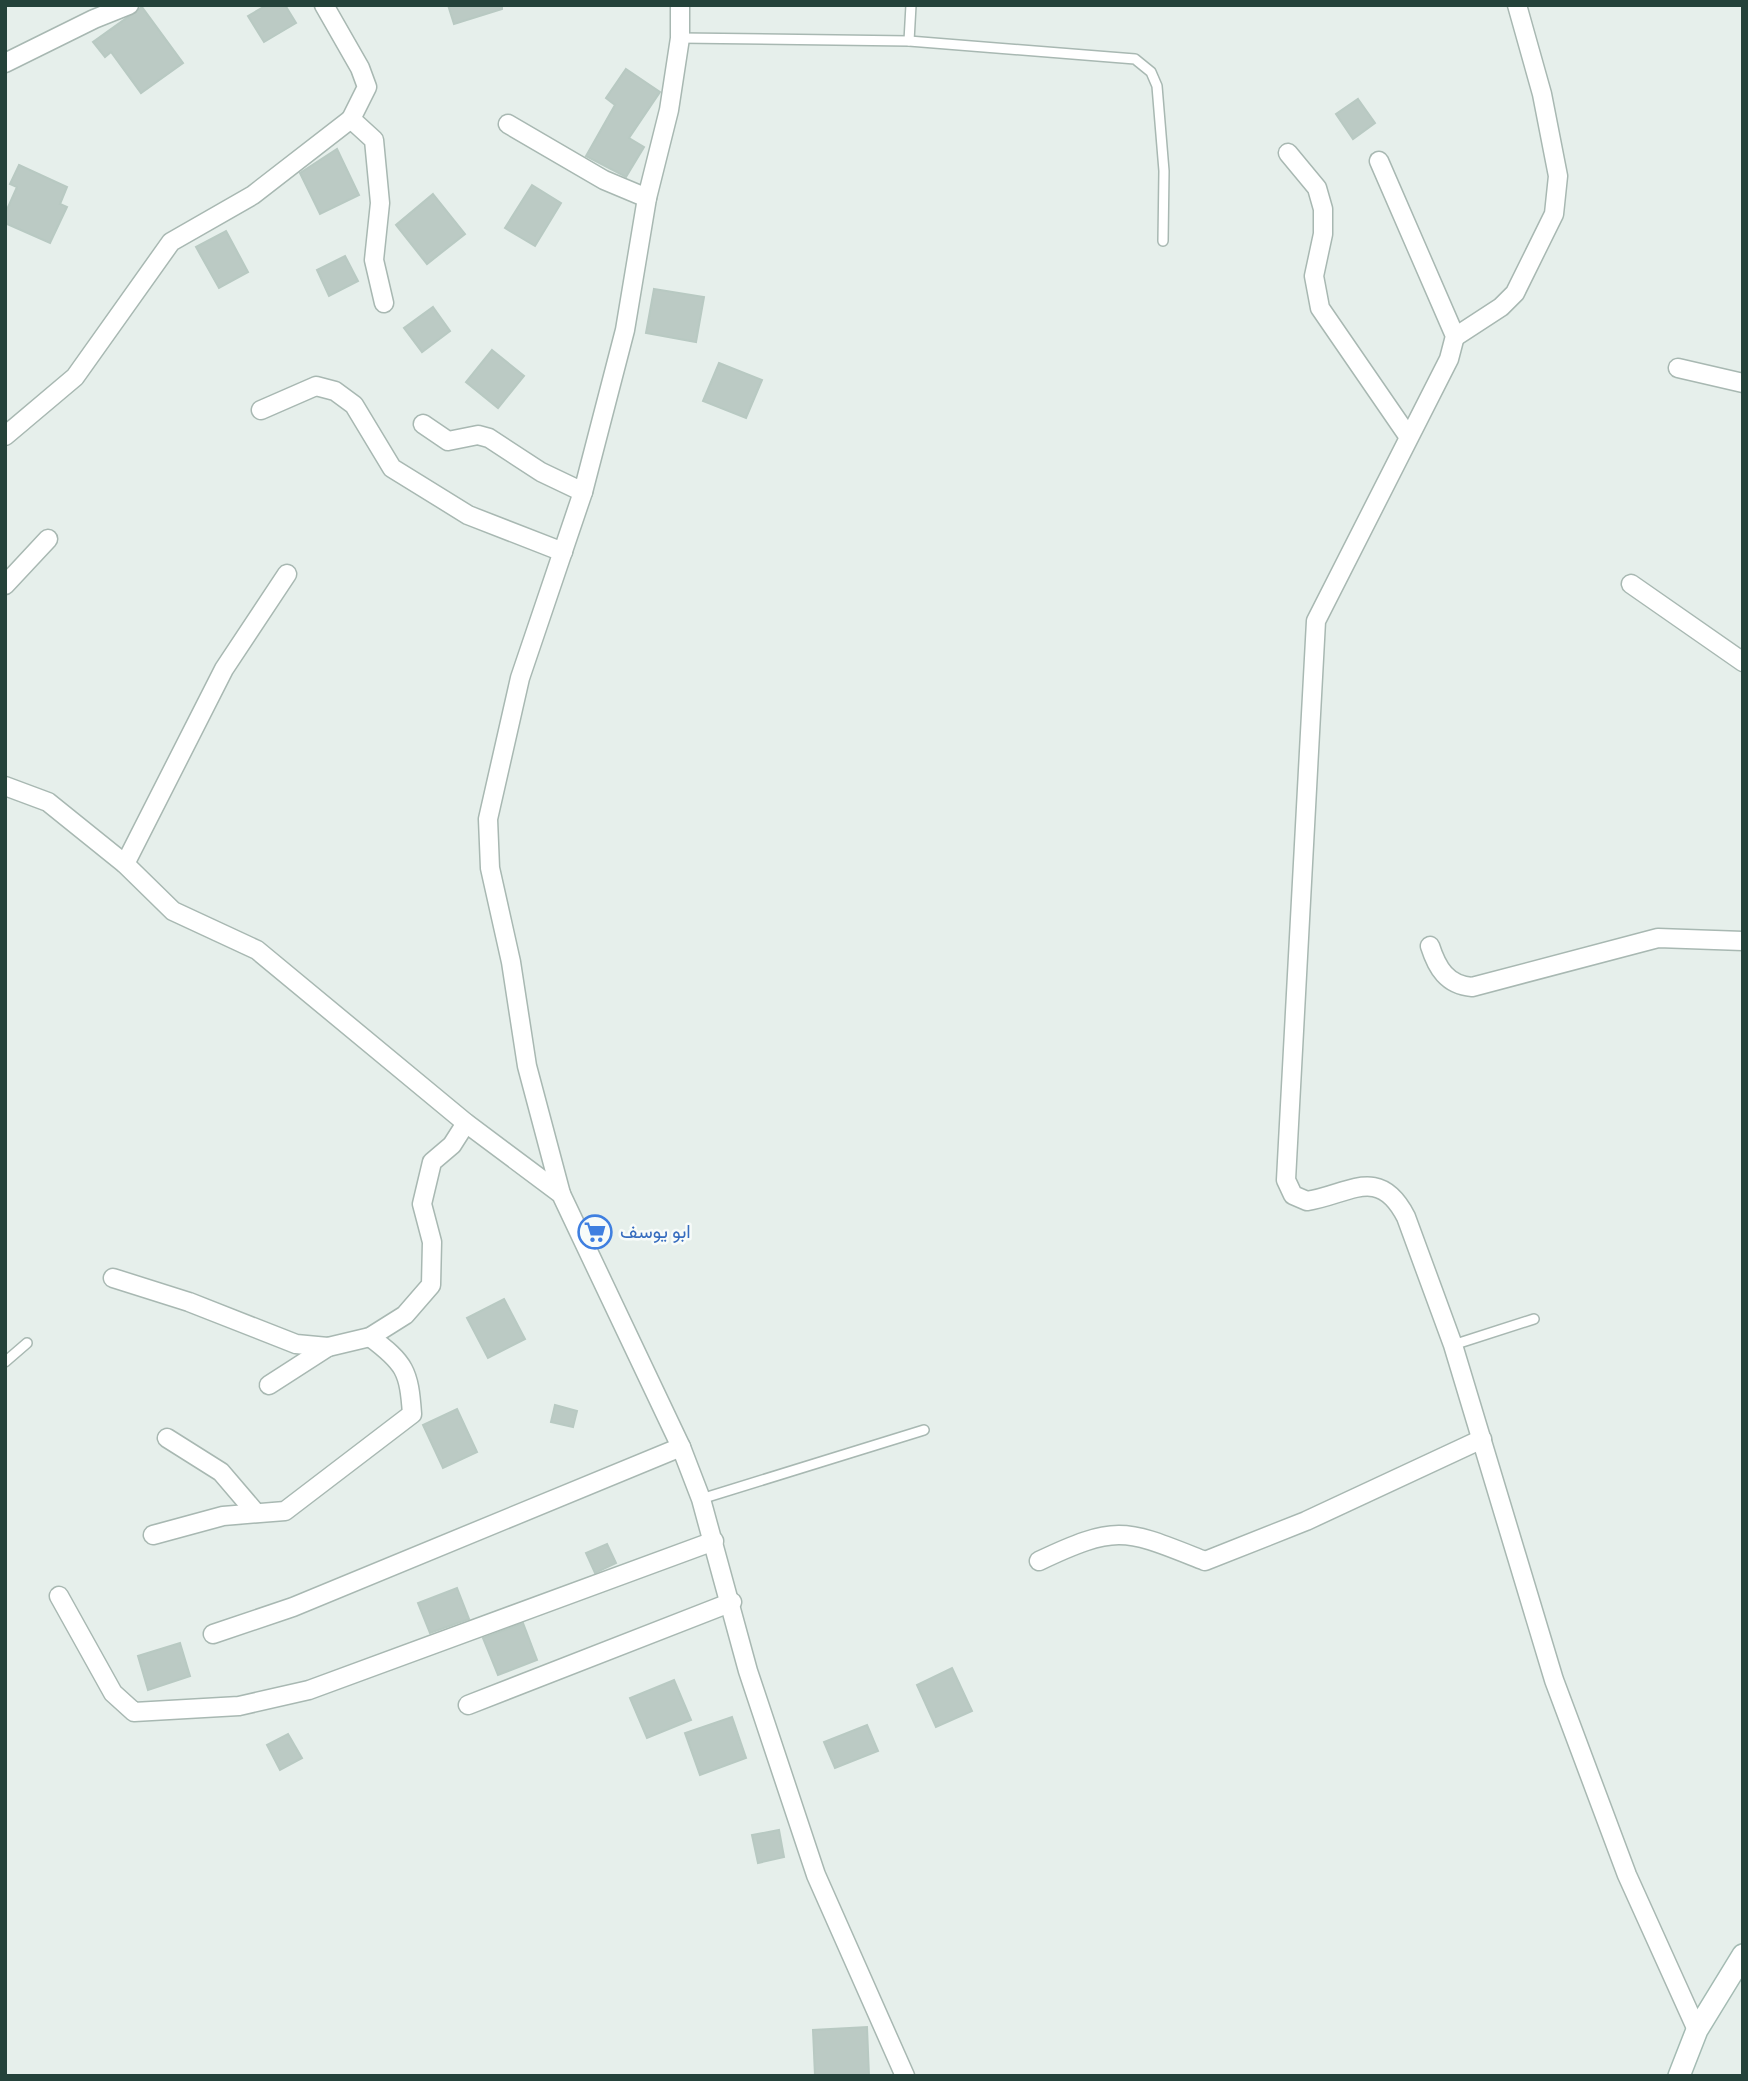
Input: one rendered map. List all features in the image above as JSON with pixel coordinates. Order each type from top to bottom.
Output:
[{"type":"street","points":[[5,63],[94,19],[129,5]]},
{"type":"street","points":[[5,436],[75,377],[171,242],[253,195],[351,119],[367,87],[360,68],[324,5]]},
{"type":"street","points":[[680,5],[680,38],[669,110],[647,198],[625,330],[583,492],[520,678],[488,819],[490,868],[511,962],[527,1066],[561,1194],[681,1447],[715,1541],[748,1671],[816,1875],[905,2076]]},
{"type":"street","points":[[1454,337],[1501,307],[1515,293],[1554,214],[1558,176],[1542,94],[1517,5]]},
{"type":"street","points":[[351,119],[374,140],[380,203],[374,260],[384,303]]},
{"type":"street","points":[[508,124],[604,180],[647,198]]},
{"type":"street","points":[[1288,153],[1317,188],[1323,209],[1323,234],[1314,275],[1320,308],[1408,436]]},
{"type":"street","points":[[1379,161],[1454,337],[1449,359],[1316,621],[1286,1176],[1291,1192],[1303,1201],[1366,1185],[1394,1198],[1406,1217],[1453,1345],[1555,1680],[1627,1875],[1697,2029]]},
{"type":"street","points":[[1678,368],[1743,383]]},
{"type":"street","points":[[261,410],[316,386],[335,391],[354,405],[393,468],[468,515],[563,552]]},
{"type":"street","points":[[423,424],[449,441],[478,435],[489,438],[532,467],[583,492]]},
{"type":"street","points":[[5,585],[48,539]]},
{"type":"street","points":[[125,864],[224,669],[287,574]]},
{"type":"street","points":[[1631,583],[1743,662]]},
{"type":"street","points":[[5,786],[48,802],[125,864],[173,911],[257,950],[466,1123],[561,1194]]},
{"type":"street","points":[[1430,946],[1445,976],[1458,984],[1472,987],[1658,937],[1743,941]]},
{"type":"street","points":[[269,1385],[328,1348],[370,1337],[405,1315],[431,1284],[432,1242],[422,1205],[432,1162],[452,1145],[466,1123]]},
{"type":"street","points":[[113,1278],[190,1302],[296,1344],[328,1348]]},
{"type":"street","points":[[153,1535],[223,1516],[285,1511],[412,1414],[410,1379],[394,1354],[370,1337]]},
{"type":"street","points":[[167,1438],[221,1472],[256,1513]]},
{"type":"street","points":[[1040,1561],[1086,1538],[1116,1533],[1142,1536],[1205,1561],[1306,1521],[1482,1439]]},
{"type":"street","points":[[213,1634],[293,1607],[681,1447]]},
{"type":"street","points":[[59,1596],[113,1693],[134,1712],[239,1706],[321,1686],[715,1541]]},
{"type":"street","points":[[468,1705],[732,1602]]},
{"type":"street","points":[[1679,2076],[1697,2029],[1743,1955]]},
{"type":"lane","points":[[909,41],[911,5]]},
{"type":"lane","points":[[680,38],[909,41],[1128,57],[1146,66],[1157,86],[1164,171],[1163,241]]},
{"type":"lane","points":[[1453,1345],[1534,1319]]},
{"type":"lane","points":[[5,1362],[27,1343]]},
{"type":"lane","points":[[701,1499],[924,1430]]},
{"type":"building","points":[[267,5],[285,5],[296,23],[264,42],[248,16]]},
{"type":"building","points":[[448,5],[502,5],[502,9],[454,24]]},
{"type":"building","points":[[142,7],[183,63],[141,93],[111,52],[105,57],[93,42]]},
{"type":"building","points":[[626,69],[660,92],[629,138],[644,147],[626,177],[586,156],[615,105],[606,98]]},
{"type":"building","points":[[1358,99],[1375,123],[1353,139],[1336,114]]},
{"type":"building","points":[[337,149],[359,195],[320,214],[300,173]]},
{"type":"building","points":[[19,165],[67,187],[60,204],[67,207],[50,243],[5,223],[5,214],[17,187],[10,184]]},
{"type":"building","points":[[532,185],[561,203],[535,246],[505,228]]},
{"type":"building","points":[[433,194],[465,234],[427,264],[396,225]]},
{"type":"building","points":[[226,231],[248,272],[219,288],[196,247]]},
{"type":"building","points":[[345,256],[358,281],[329,296],[317,270]]},
{"type":"building","points":[[654,289],[704,297],[696,342],[646,333]]},
{"type":"building","points":[[433,307],[450,331],[422,352],[404,328]]},
{"type":"building","points":[[492,350],[524,376],[498,408],[466,382]]},
{"type":"building","points":[[719,363],[762,380],[746,418],[703,401]]},
{"type":"building","points":[[504,1299],[525,1339],[488,1358],[467,1318]]},
{"type":"building","points":[[555,1405],[577,1411],[573,1427],[551,1422]]},
{"type":"building","points":[[457,1409],[477,1452],[443,1468],[423,1425]]},
{"type":"building","points":[[607,1544],[616,1563],[595,1573],[586,1553]]},
{"type":"building","points":[[457,1588],[469,1619],[430,1633],[418,1603]]},
{"type":"building","points":[[523,1623],[537,1660],[498,1675],[483,1638]]},
{"type":"building","points":[[180,1643],[190,1676],[148,1690],[138,1656]]},
{"type":"building","points":[[952,1668],[972,1711],[936,1727],[917,1685]]},
{"type":"building","points":[[674,1680],[691,1720],[647,1738],[630,1698]]},
{"type":"building","points":[[732,1717],[746,1758],[700,1775],[685,1733]]},
{"type":"building","points":[[867,1725],[878,1751],[835,1768],[824,1742]]},
{"type":"building","points":[[288,1734],[302,1758],[280,1770],[267,1745]]},
{"type":"building","points":[[779,1830],[784,1857],[758,1863],[752,1835]]},
{"type":"building","points":[[867,2027],[869,2076],[815,2076],[813,2030]]},
{"type":"place","name":"ابو يوسف","points":[[595,1232]]}]
